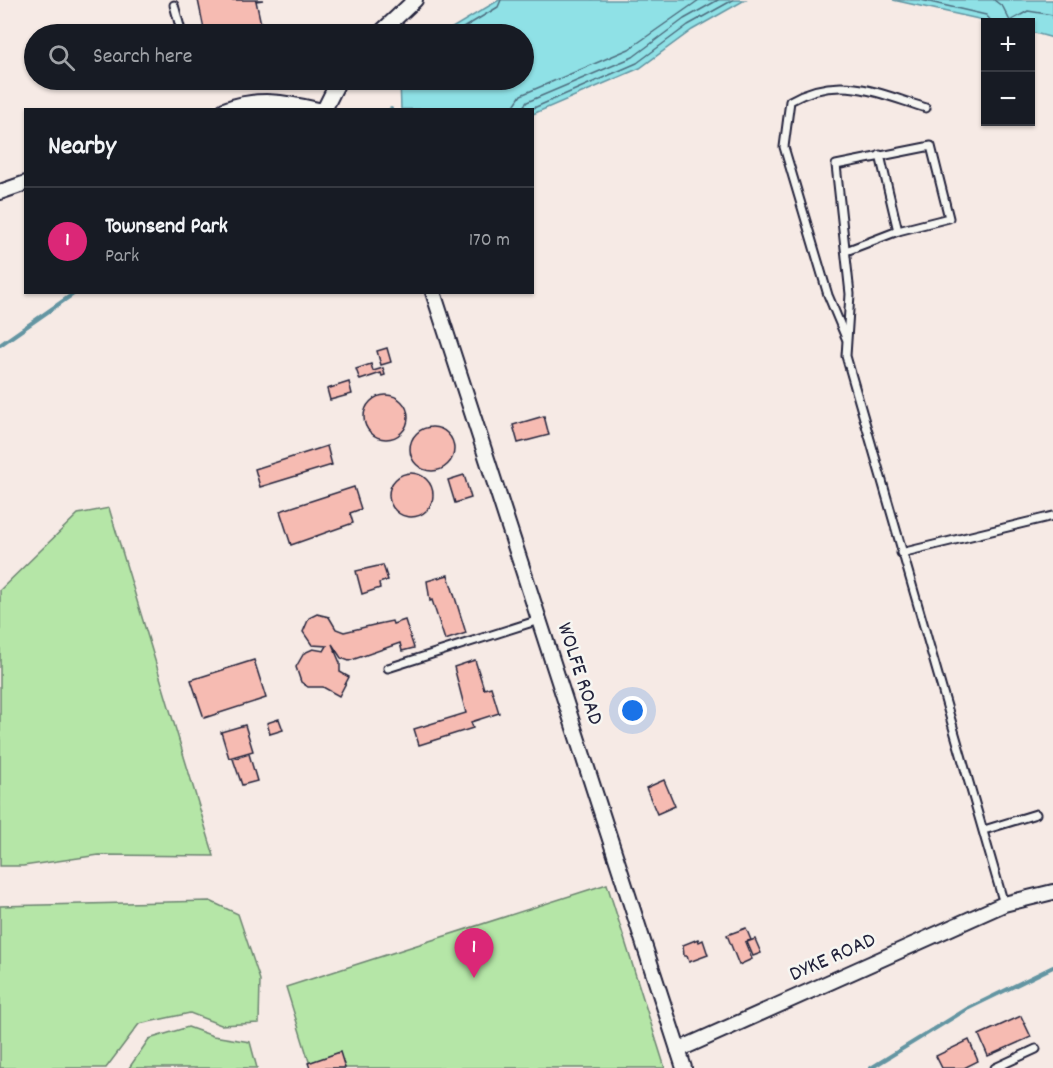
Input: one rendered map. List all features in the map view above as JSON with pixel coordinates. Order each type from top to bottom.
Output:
[{"type":"street","points":[[389,24],[412,1]]},
{"type":"street","points":[[325,108],[334,90]]},
{"type":"street","points":[[229,108],[242,103],[276,101],[309,108]]},
{"type":"street","points":[[0,192],[24,184]]},
{"type":"street","name":"WOLFE ROAD","points":[[434,294],[684,1068]]},
{"type":"street","name":"DYKE ROAD","points":[[678,1050],[1004,904],[1053,892]]},
{"type":"lane","points":[[174,5],[179,24]]},
{"type":"lane","points":[[847,341],[828,295],[784,147],[790,101],[807,91],[851,85],[926,108]]},
{"type":"lane","points":[[846,250],[898,231],[949,218],[931,146],[836,165],[850,294],[846,356],[1004,904]]},
{"type":"lane","points":[[880,155],[898,231]]},
{"type":"lane","points":[[901,553],[1053,516]]},
{"type":"lane","points":[[387,669],[539,620]]},
{"type":"lane","points":[[984,830],[1036,814]]},
{"type":"lane","points":[[997,1068],[1036,1049]]},
{"type":"green space","points":[[109,508],[214,856],[99,855],[23,866],[0,866],[0,590],[78,514]]},
{"type":"green space","points":[[607,884],[665,1068],[311,1068],[286,987]]},
{"type":"green space","points":[[210,901],[238,914],[260,980],[259,1023],[221,1025],[190,1013],[139,1024],[106,1068],[0,1068],[0,906]]},
{"type":"green space","points":[[188,1027],[213,1036],[250,1042],[257,1068],[129,1068],[149,1039]]},
{"type":"water","points":[[499,0],[745,0],[692,30],[640,68],[534,114],[534,108],[401,108],[400,90],[534,90],[534,24],[459,24]]},
{"type":"water","points":[[893,0],[1053,0],[1053,38],[1035,33],[1035,18],[981,20]]},
{"type":"building","points":[[198,0],[263,0],[256,1],[261,24],[203,24]]},
{"type":"building","points":[[387,348],[391,362],[381,365],[377,351]]},
{"type":"building","points":[[371,364],[373,371],[383,368],[385,375],[382,376],[381,373],[360,380],[356,369]]},
{"type":"building","points":[[349,382],[352,394],[330,400],[327,389]]},
{"type":"building","points":[[386,395],[394,396],[402,401],[407,409],[407,425],[402,433],[394,438],[386,439],[378,438],[370,433],[365,425],[364,417],[365,409],[370,401],[378,396]]},
{"type":"building","points":[[544,416],[549,435],[518,443],[513,425]]},
{"type":"building","points":[[432,427],[440,428],[448,433],[453,441],[453,457],[448,465],[440,470],[432,471],[424,470],[416,465],[411,457],[410,449],[411,441],[416,433],[424,428]]},
{"type":"building","points":[[327,446],[332,465],[260,487],[255,469]]},
{"type":"building","points":[[411,473],[419,474],[427,479],[432,487],[432,503],[427,511],[419,516],[411,517],[403,516],[395,511],[390,503],[389,495],[390,487],[395,479],[403,474]]},
{"type":"building","points":[[464,475],[471,498],[455,503],[448,480]]},
{"type":"building","points":[[354,487],[361,509],[350,513],[353,523],[291,545],[280,511]]},
{"type":"building","points":[[383,565],[388,580],[379,583],[380,588],[362,594],[356,571]]},
{"type":"building","points":[[448,575],[466,633],[445,640],[432,600],[430,601],[427,581]]},
{"type":"building","points":[[317,614],[329,617],[336,629],[344,632],[405,620],[414,648],[402,651],[400,643],[349,661],[341,658],[332,644],[340,663],[340,672],[349,677],[339,696],[323,687],[308,687],[301,682],[296,667],[304,653],[313,649],[324,651],[327,646],[312,645],[303,632],[309,618]]},
{"type":"building","points":[[254,660],[266,698],[204,718],[191,680]]},
{"type":"building","points":[[475,660],[484,689],[491,687],[499,713],[471,722],[473,728],[419,745],[414,729],[466,713],[454,667]]},
{"type":"building","points":[[279,719],[283,730],[270,734],[267,723]]},
{"type":"building","points":[[245,725],[253,751],[229,758],[221,732]]},
{"type":"building","points":[[249,754],[257,781],[242,785],[233,759]]},
{"type":"building","points":[[664,780],[675,806],[657,814],[646,788]]},
{"type":"building","points":[[746,928],[751,940],[745,942],[752,959],[739,965],[727,935]]},
{"type":"building","points":[[698,939],[699,942],[703,940],[708,955],[689,962],[687,956],[684,956],[683,945]]},
{"type":"building","points":[[755,939],[761,953],[753,956],[747,942]]},
{"type":"building","points":[[1021,1016],[1031,1037],[988,1056],[979,1035]]},
{"type":"building","points":[[969,1040],[978,1061],[964,1068],[942,1068],[936,1056]]},
{"type":"building","points":[[340,1052],[345,1068],[310,1068],[308,1063]]},
{"type":"waterway","points":[[0,345],[73,294]]},
{"type":"waterway","points":[[871,1068],[967,1009],[1053,967]]},
{"type":"place","name":"Townsend Park","points":[[474,978]]}]
